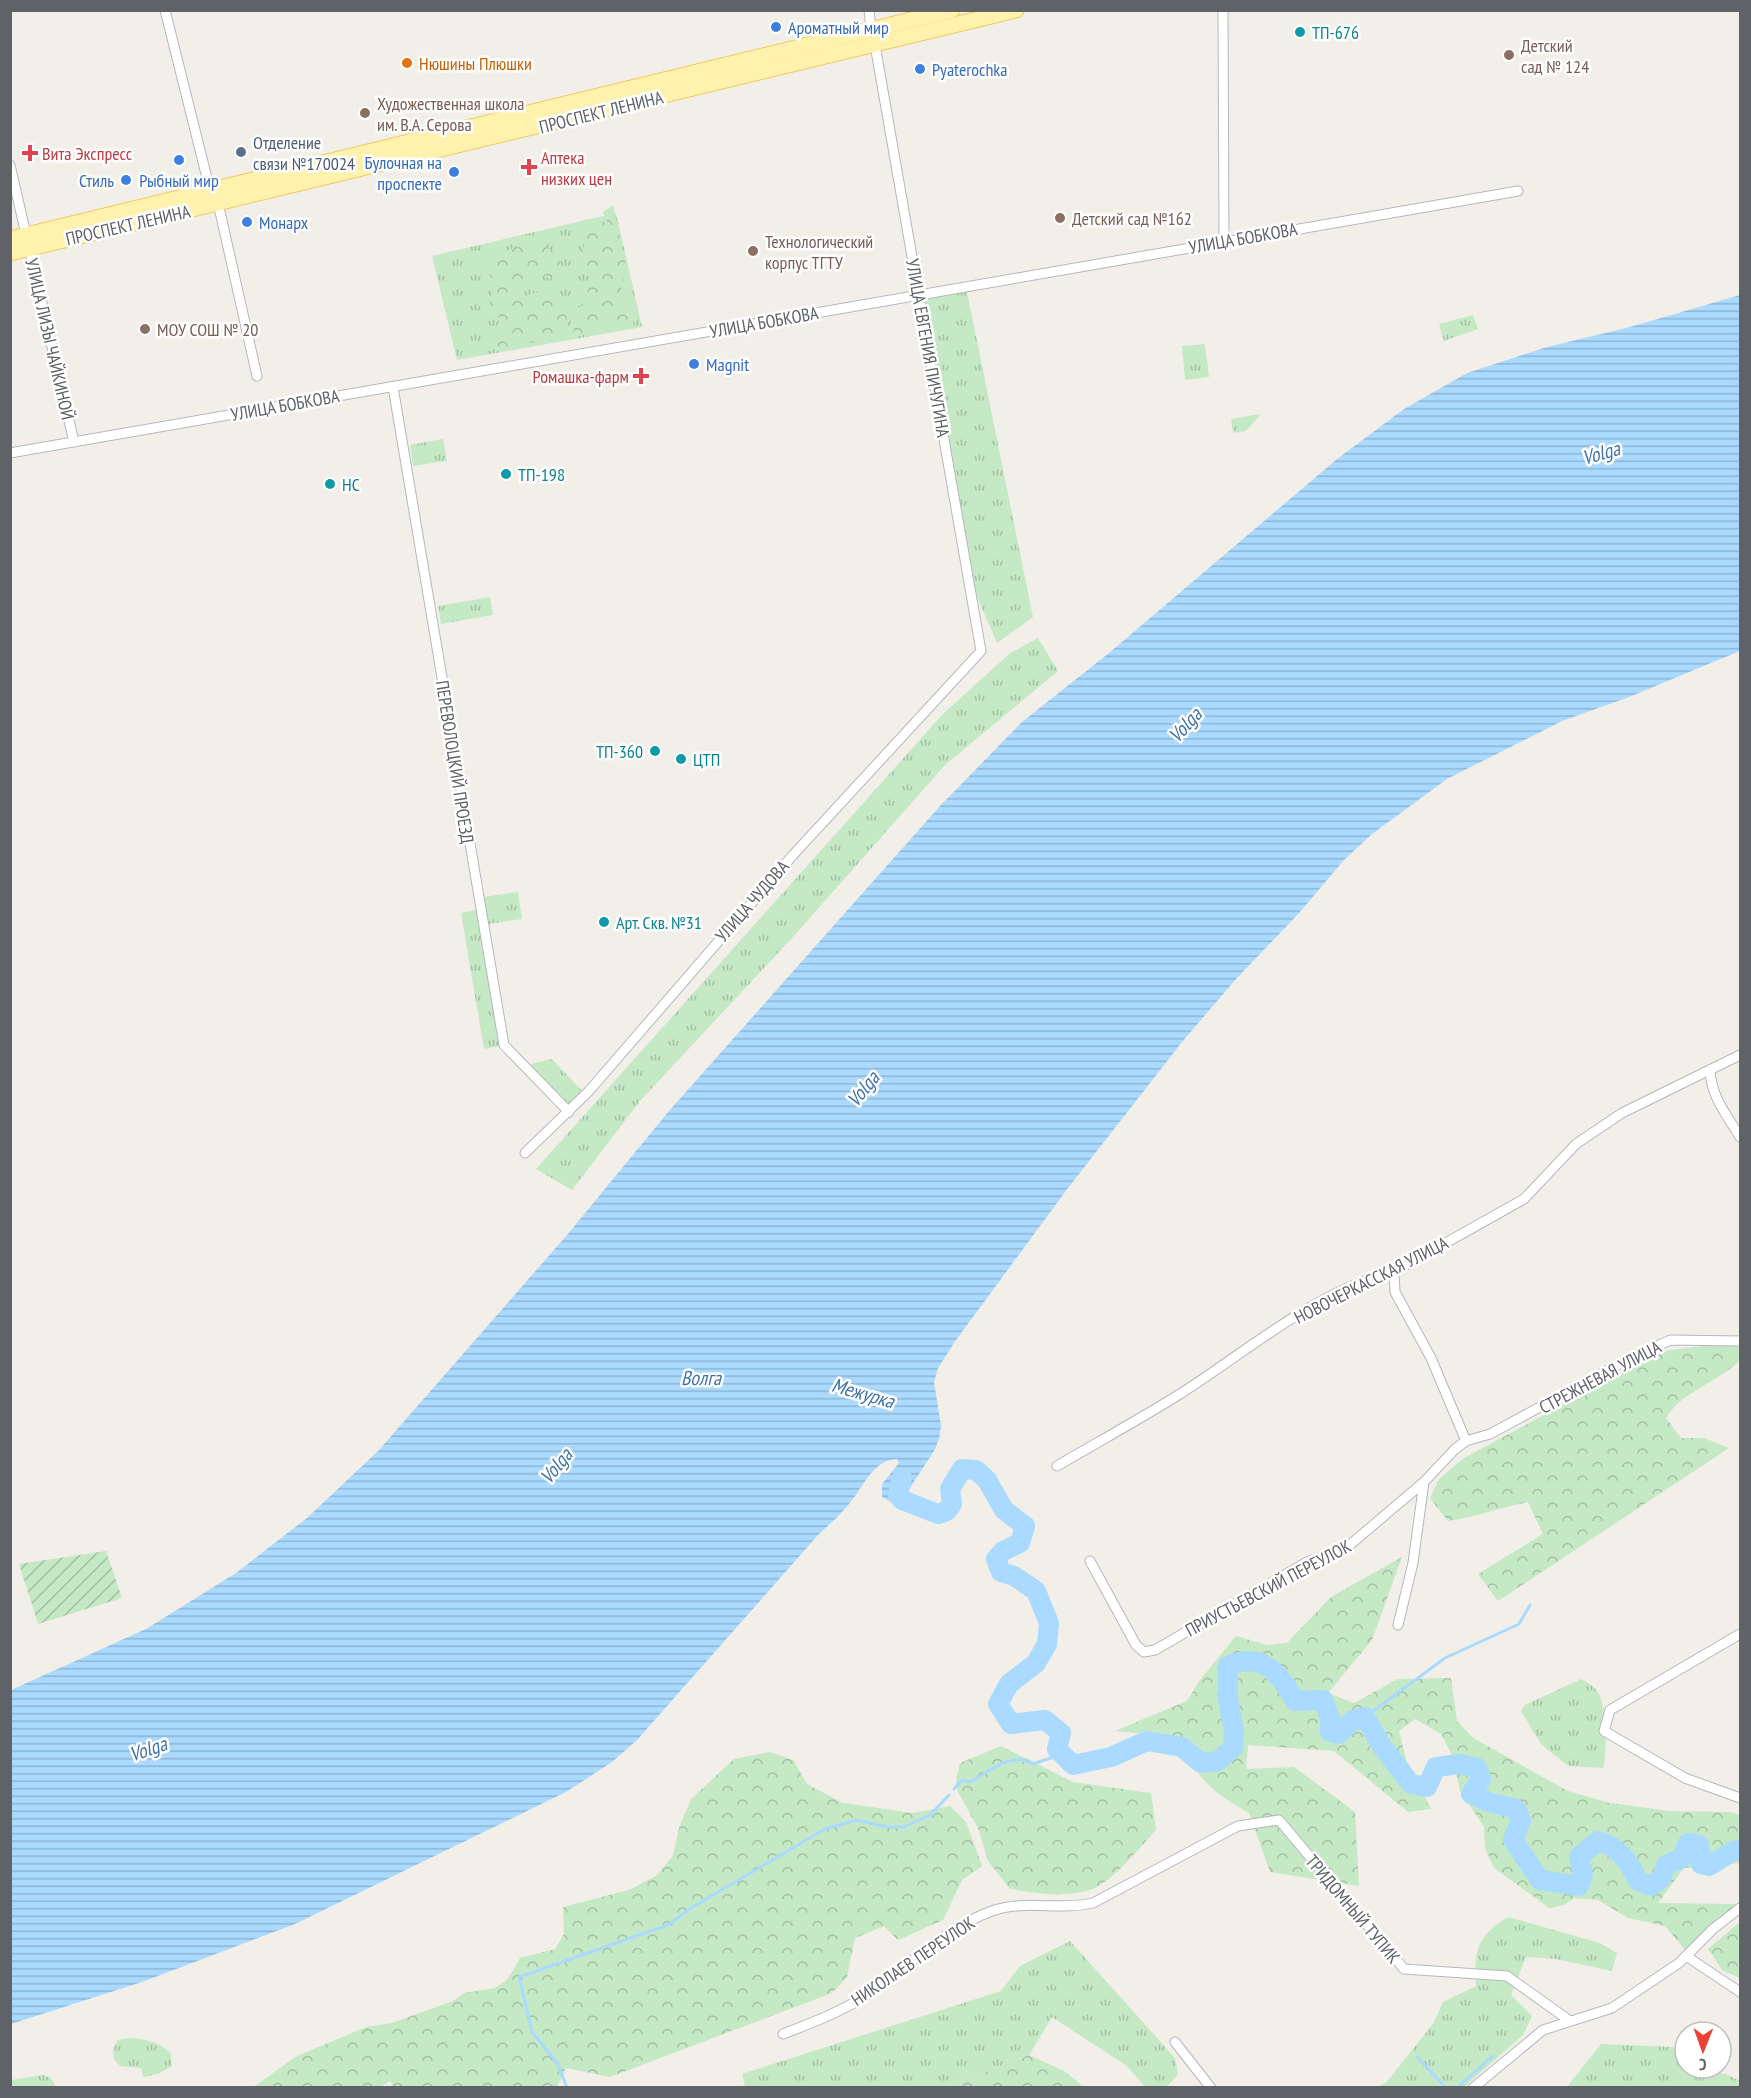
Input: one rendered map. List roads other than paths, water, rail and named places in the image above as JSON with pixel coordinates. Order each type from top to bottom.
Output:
[{"type":"main road","name":"ПРОСПЕКТ ЛЕНИНА","points":[[211,200],[952,10]]},
{"type":"main road","name":"ПРОСПЕКТ ЛЕНИНА","points":[[10,253],[28,242],[1016,10]]},
{"type":"main road","points":[[870,46],[872,29]]},
{"type":"main road","name":"ПРОСПЕКТ ЛЕНИНА","points":[[10,239],[28,242]]},
{"type":"street","points":[[165,10],[257,376]]},
{"type":"street","points":[[869,10],[872,29]]},
{"type":"street","points":[[1223,10],[1224,242]]},
{"type":"street","name":"УЛИЦА ЕВГЕНИЯ ПИЧУГИНА","points":[[870,46],[918,295],[981,651]]},
{"type":"street","name":"УЛИЦА ЛИЗЫ ЧАЙКИНОЙ","points":[[10,165],[74,442]]},
{"type":"street","name":"УЛИЦА БОБКОВА","points":[[10,453],[1518,191]]},
{"type":"street","name":"ПЕРЕВОЛОЦКИЙ ПРОЕЗД","points":[[393,387],[504,1045],[569,1112]]},
{"type":"street","name":"УЛИЦА ЧУДОВА","points":[[525,1153],[569,1112],[659,1012],[793,855],[981,651]]},
{"type":"street","name":"НОВОЧЕРКАССКАЯ УЛИЦА","points":[[1057,1466],[1181,1393],[1251,1345],[1314,1306],[1375,1276],[1394,1272],[1524,1199],[1576,1144],[1622,1113],[1740,1055]]},
{"type":"street","points":[[1710,1070],[1711,1087],[1740,1137]]},
{"type":"street","points":[[1394,1272],[1395,1292],[1431,1358],[1466,1441]]},
{"type":"street","name":"СТРЕЖНЕВАЯ УЛИЦА","points":[[1466,1441],[1490,1434],[1640,1353],[1671,1340],[1740,1341]]},
{"type":"street","name":"ПРИУСТЬЕВСКИЙ ПЕРЕУЛОК","points":[[1090,1562],[1136,1645],[1144,1652],[1155,1650],[1307,1562],[1345,1549],[1424,1482],[1466,1441]]},
{"type":"street","points":[[1398,1625],[1413,1563],[1424,1482]]},
{"type":"street","points":[[1740,1634],[1610,1710],[1604,1731],[1685,1778],[1740,1798]]},
{"type":"street","name":"ТРИДОМНЫЙ ТУПИК","points":[[1279,1820],[1404,1969],[1507,1976],[1570,2021]]},
{"type":"street","name":"НИКОЛАЕВ ПЕРЕУЛОК","points":[[783,2034],[859,1999],[937,1942],[993,1910],[1021,1904],[1075,1907],[1093,1903],[1238,1826],[1279,1820]]},
{"type":"street","points":[[1473,2088],[1543,2030],[1612,2008],[1686,1956],[1713,1929],[1740,1908]]},
{"type":"street","points":[[1686,1956],[1740,1992]]},
{"type":"street","points":[[1175,2042],[1211,2088]]},
{"type":"water","name":"Волга","points":[[1740,295],[1740,651],[1629,697],[1562,721],[1447,779],[1372,834],[1344,860],[1182,1042],[1068,1188],[956,1340],[938,1368],[934,1382],[941,1426],[939,1439],[934,1451],[902,1500],[893,1503],[882,1497],[882,1484],[899,1463],[897,1459],[881,1464],[869,1476],[846,1508],[818,1535],[637,1740],[612,1762],[566,1792],[295,1924],[142,1982],[11,2024],[11,1690],[146,1629],[236,1573],[307,1518],[378,1451],[567,1235],[669,1111],[940,806],[1022,722],[1109,653],[1337,459],[1404,409],[1467,373],[1547,347],[1630,327]]},
{"type":"waterway","name":"Межурка","points":[[902,1478],[898,1495],[902,1500],[938,1514],[947,1511],[952,1504],[950,1489],[962,1469],[976,1470],[987,1480],[1004,1510],[1025,1526],[1020,1543],[1003,1551],[996,1559],[1001,1572],[1014,1576],[1036,1591],[1049,1623],[1047,1644],[1036,1663],[1009,1684],[998,1704],[1011,1724],[1045,1720],[1061,1733],[1057,1749],[1073,1765],[1111,1757],[1147,1741],[1182,1747],[1201,1763],[1218,1761],[1233,1748],[1234,1732],[1228,1699],[1228,1666],[1250,1661],[1260,1663],[1276,1674],[1295,1701],[1323,1700],[1330,1718],[1330,1732],[1339,1734],[1353,1720],[1365,1717],[1381,1745],[1411,1784],[1427,1787],[1436,1767],[1460,1764],[1477,1768],[1481,1779],[1471,1794],[1488,1802],[1516,1809],[1521,1820],[1513,1840],[1540,1880],[1579,1886],[1583,1874],[1579,1857],[1598,1841],[1617,1851],[1627,1862],[1638,1881],[1651,1886],[1661,1879],[1666,1865],[1682,1858],[1688,1843],[1699,1845],[1701,1864],[1709,1866],[1733,1851],[1740,1850]]},
{"type":"waterway","points":[[1365,1717],[1445,1658],[1519,1624],[1530,1605]]},
{"type":"waterway","points":[[954,1789],[962,1780],[970,1782],[1009,1761],[1017,1760],[1033,1764],[1062,1754]]},
{"type":"waterway","points":[[567,2088],[558,2064],[532,2032],[519,1977],[668,1925],[691,1908],[825,1829],[857,1820],[887,1827],[904,1827],[930,1815],[949,1795]]},
{"type":"waterway","points":[[1457,2088],[1493,2056]]},
{"type":"waterway","points":[[1417,2057],[1446,2088]]},
{"type":"place","name":"Ароматный мир","points":[[776,27]]},
{"type":"place","name":"ТП-676","points":[[1300,32]]},
{"type":"place","name":"Детский сад № 124","points":[[1509,55]]},
{"type":"place","name":"Нюшины Плюшки","points":[[407,63]]},
{"type":"place","name":"Pyaterochka","points":[[920,69]]},
{"type":"place","name":"Художественная школа им. В.А. Серова","points":[[365,113]]},
{"type":"place","name":"Отделение связи №170024","points":[[241,152]]},
{"type":"place","name":"Вита Экспресс","points":[[30,153]]},
{"type":"place","name":"Рыбный мир","points":[[179,160]]},
{"type":"place","name":"Аптека низких цен","points":[[529,167]]},
{"type":"place","name":"Булочная на проспекте","points":[[454,172]]},
{"type":"place","name":"Стиль","points":[[126,180]]},
{"type":"place","name":"Детский сад №162","points":[[1060,218]]},
{"type":"place","name":"Монарх","points":[[247,222]]},
{"type":"place","name":"Технологический корпус ТГТУ","points":[[753,251]]},
{"type":"place","name":"МОУ СОШ № 20","points":[[145,329]]},
{"type":"place","name":"Magnit","points":[[694,364]]},
{"type":"place","name":"Ромашка-фарм","points":[[641,376]]},
{"type":"place","name":"ТП-198","points":[[506,474]]},
{"type":"place","name":"НС","points":[[330,484]]},
{"type":"place","name":"ТП-360","points":[[655,751]]},
{"type":"place","name":"ЦТП","points":[[681,759]]},
{"type":"place","name":"Арт. Скв. №31","points":[[604,922]]},
{"type":"water label","name":"Volga","points":[[1601,453]]},
{"type":"water label","name":"Volga","points":[[1185,725]]},
{"type":"water label","name":"Volga","points":[[863,1089]]},
{"type":"water label","name":"Volga","points":[[556,1466]]},
{"type":"water label","name":"Volga","points":[[148,1749]]}]
